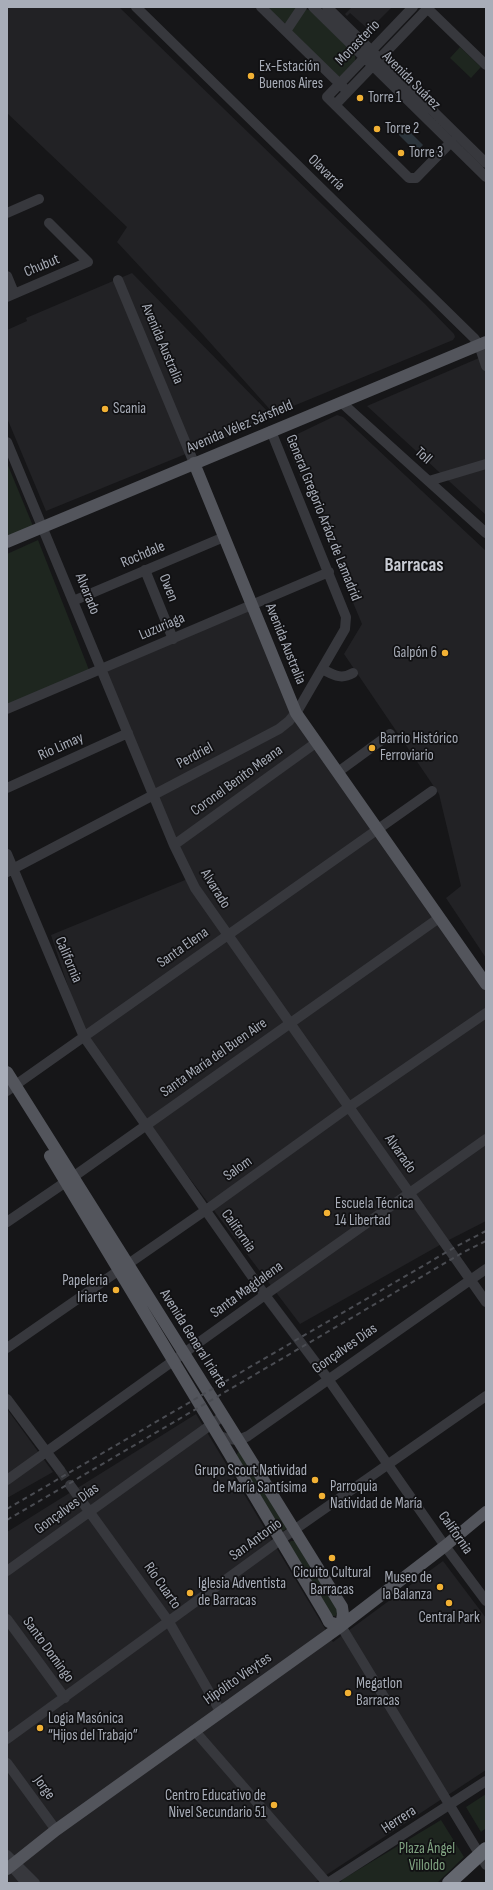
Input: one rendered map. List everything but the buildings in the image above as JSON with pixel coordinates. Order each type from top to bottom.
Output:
[{"type":"highway","points":[[449,1883],[486,1849]]},
{"type":"main road","name":"Avenida Vélez Sársfield","points":[[7,542],[482,343]]},
{"type":"main road","name":"Avenida Australia","points":[[194,463],[296,713],[486,984]]},
{"type":"main road","name":"Avenida General Iriarte","points":[[7,1072],[10,1088],[70,1179],[123,1267],[173,1361],[212,1424],[280,1541],[329,1622],[341,1626],[343,1614],[342,1607],[240,1440],[123,1267]]},
{"type":"main road","name":"Hipólito Vieytes","points":[[10,1863],[220,1711],[341,1626],[445,1546],[486,1512]]},
{"type":"street","name":"Olavarría","points":[[136,7],[474,338],[482,343],[486,366]]},
{"type":"street","points":[[261,7],[348,91]]},
{"type":"street","points":[[286,31],[302,7]]},
{"type":"street","name":"Avenida Suárez","points":[[313,7],[368,54]]},
{"type":"street","name":"Avenida Suárez","points":[[327,7],[368,54],[486,177]]},
{"type":"street","name":"Monasterio","points":[[413,7],[327,97],[335,106],[428,7]]},
{"type":"street","points":[[428,7],[486,65]]},
{"type":"street","name":"Avenida Suárez","points":[[376,62],[485,159]]},
{"type":"street","points":[[335,106],[408,178],[416,178],[451,142]]},
{"type":"street","points":[[7,213],[39,198]]},
{"type":"street","name":"Chubut","points":[[11,295],[88,262],[49,223]]},
{"type":"street","points":[[7,276],[11,295]]},
{"type":"street","name":"Avenida Australia","points":[[118,280],[194,463]]},
{"type":"street","name":"Toll","points":[[340,402],[486,532]]},
{"type":"street","name":"General Gregorio Aráoz de Lamadrid","points":[[271,431],[346,617]]},
{"type":"street","name":"Alvarado","points":[[8,446],[174,844],[197,893],[486,1302]]},
{"type":"street","points":[[429,481],[486,464]]},
{"type":"street","name":"Rochdale","points":[[73,600],[224,537]]},
{"type":"street","name":"Owen","points":[[145,570],[173,639]]},
{"type":"street","name":"Luzuriaga","points":[[7,709],[329,572]]},
{"type":"street","name":"Perdriel","points":[[10,871],[279,729],[296,713],[345,629],[346,617]]},
{"type":"street","points":[[322,669],[338,678],[346,677],[353,673]]},
{"type":"street","name":"Río Limay","points":[[7,788],[128,733]]},
{"type":"street","points":[[338,772],[390,734]]},
{"type":"street","name":"Coronel Benito Meana","points":[[174,844],[317,742]]},
{"type":"street","name":"Santa Elena","points":[[10,1088],[432,791]]},
{"type":"street","name":"California","points":[[7,854],[10,871],[84,1037],[265,1295],[328,1379],[445,1546],[486,1601]]},
{"type":"street","name":"Santa María del Buen Aire","points":[[7,1222],[439,918]]},
{"type":"street","name":"Salom","points":[[7,1348],[206,1210],[349,1107],[486,1013]]},
{"type":"street","name":"Santa Magdalena","points":[[7,1480],[408,1193],[486,1139]]},
{"type":"street","name":"Gonçalves Días","points":[[240,1440],[248,1436],[486,1269]]},
{"type":"street","name":"San Antonio","points":[[7,1739],[294,1530],[486,1396]]},
{"type":"street","points":[[7,1399],[60,1470]]},
{"type":"street","name":"Gonçalves Días","points":[[7,1571],[223,1416]]},
{"type":"street","points":[[218,1435],[227,1439],[240,1440]]},
{"type":"street","name":"Río Cuarto","points":[[70,1485],[168,1622],[220,1711]]},
{"type":"street","name":"Santo Domingo","points":[[7,1619],[65,1698]]},
{"type":"street","name":"Avenida General Iriarte","points":[[341,1626],[486,1865]]},
{"type":"street","points":[[194,1730],[328,1883]]},
{"type":"street","name":"Jorge","points":[[7,1763],[56,1830]]},
{"type":"street","name":"Herrera","points":[[328,1883],[486,1781]]},
{"type":"street","points":[[10,1863],[26,1883]]},
{"type":"street","points":[[10,1863],[35,1883]]},
{"type":"shaded area","points":[[7,7],[119,7],[425,304],[454,334],[455,337],[453,340],[274,414],[117,242],[127,227],[7,113]]},
{"type":"shaded area","points":[[352,7],[392,7],[369,30],[350,13],[347,16],[345,14]]},
{"type":"shaded area","points":[[402,124],[423,145],[416,152],[395,131]]},
{"type":"shaded area","points":[[132,273],[274,418],[46,511],[7,418],[7,330],[27,321],[26,318]]},
{"type":"shaded area","points":[[486,355],[486,515],[367,406]]},
{"type":"shaded area","points":[[337,415],[343,417],[486,551],[486,958],[446,898],[461,886],[439,794],[344,654],[362,624],[285,440]]},
{"type":"shaded area","points":[[248,608],[302,722],[486,986],[486,1221],[447,1241],[300,1324],[87,1043],[51,935],[190,878],[101,668]]},
{"type":"shaded area","points":[[7,1409],[53,1472],[7,1498]]},
{"type":"shaded area","points":[[196,1414],[333,1642],[443,1561],[486,1618],[486,1770],[314,1883],[7,1883],[7,1532]]},
{"type":"green space","points":[[264,7],[299,7],[286,24]]},
{"type":"green space","points":[[306,9],[311,11],[355,55],[355,61],[341,76],[339,77],[292,34],[291,26]]},
{"type":"green space","points":[[460,47],[481,67],[471,78],[450,58]]},
{"type":"green space","points":[[7,463],[33,526],[7,536]]},
{"type":"green space","points":[[38,540],[89,670],[7,705],[7,554]]},
{"type":"green space","points":[[241,1451],[287,1527],[285,1530],[281,1531],[236,1456],[238,1452]]},
{"type":"green space","points":[[291,1541],[295,1541],[337,1606],[338,1614],[335,1616],[331,1616],[287,1545]]},
{"type":"green space","points":[[486,1794],[486,1828],[481,1832],[466,1807]]},
{"type":"green space","name":"Plaza Ángel Villoldo","points":[[441,1820],[464,1857],[437,1883],[340,1883],[343,1879]]},
{"type":"tunnel","points":[[60,1470],[70,1485]]},
{"type":"railway","points":[[7,1509],[457,1246],[486,1231]]},
{"type":"railway","points":[[7,1520],[462,1253],[486,1241]]},
{"type":"place","name":"Ex-Estación Buenos Aires","points":[[251,76]]},
{"type":"place","name":"Torre 1","points":[[360,98]]},
{"type":"place","name":"Torre 2","points":[[377,129]]},
{"type":"place","name":"Torre 3","points":[[401,153]]},
{"type":"place","name":"Scania","points":[[105,409]]},
{"type":"place","name":"Galpón 6","points":[[445,653]]},
{"type":"place","name":"Barrio Histórico Ferroviario","points":[[372,748]]},
{"type":"place","name":"Escuela Técnica 14 Libertad","points":[[327,1213]]},
{"type":"place","name":"Papeleria Iriarte","points":[[116,1290]]},
{"type":"place","name":"Grupo Scout Natividad de María Santísima","points":[[315,1480]]},
{"type":"place","name":"Parroquia Natividad de María","points":[[322,1496]]},
{"type":"place","name":"Cicuito Cultural Barracas","points":[[332,1558]]},
{"type":"place","name":"Museo de la Balanza","points":[[440,1587]]},
{"type":"place","name":"Iglesia Adventista de Barracas","points":[[190,1593]]},
{"type":"place","name":"Central Park","points":[[449,1603]]},
{"type":"place","name":"Megatlon Barracas","points":[[348,1693]]},
{"type":"place","name":"Logia Masónica “Hijos del Trabajo”","points":[[40,1728]]},
{"type":"place","name":"Centro Educativo de Nivel Secundario 51","points":[[274,1805]]},
{"type":"district","name":"Barracas","points":[[414,566]]}]
